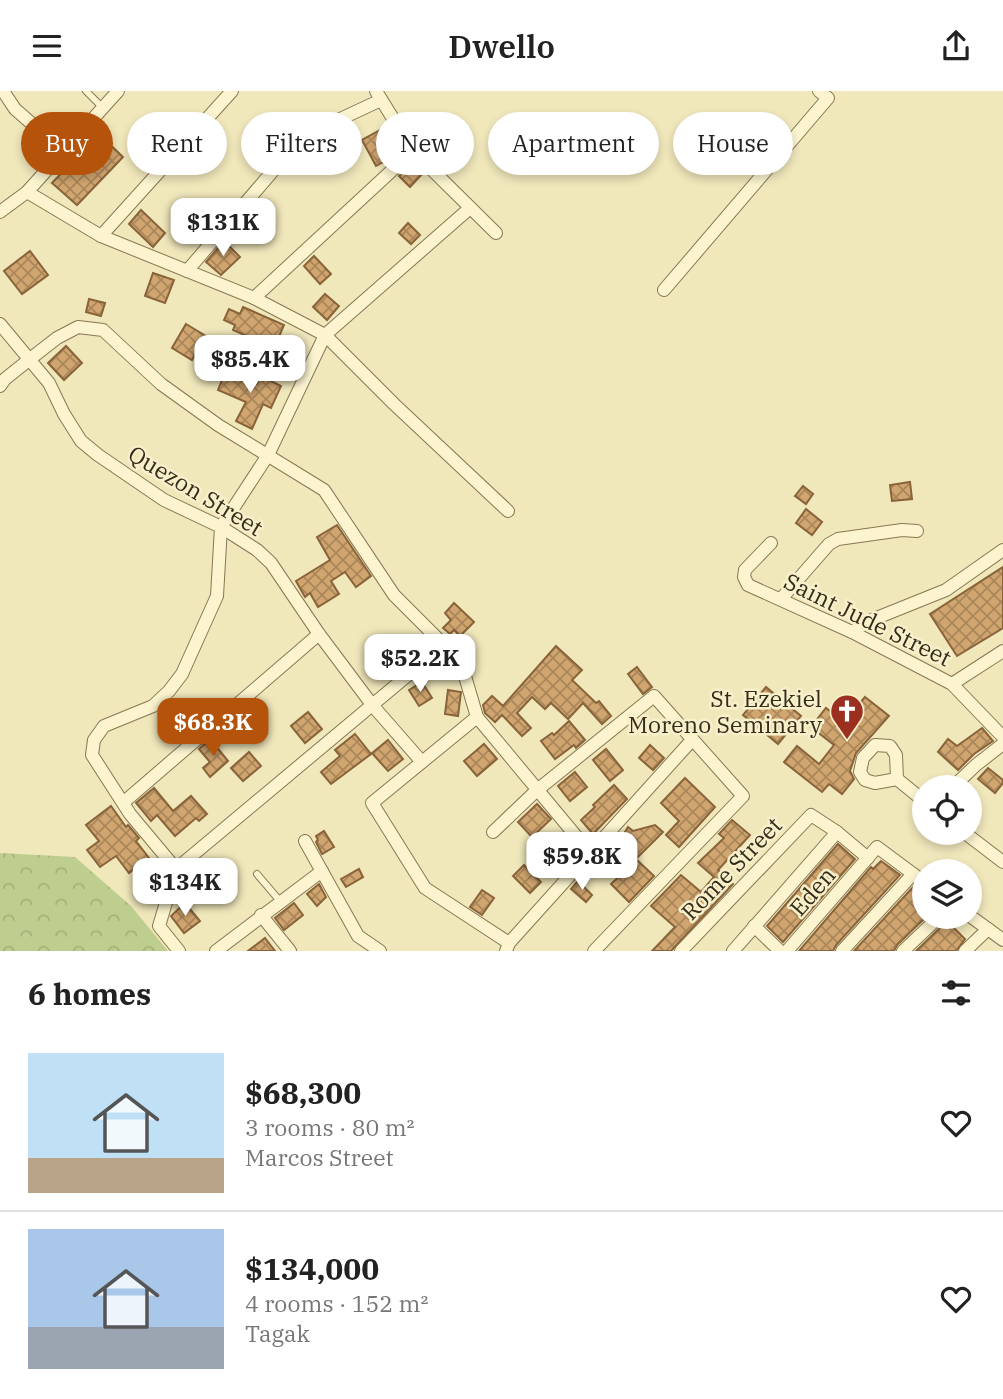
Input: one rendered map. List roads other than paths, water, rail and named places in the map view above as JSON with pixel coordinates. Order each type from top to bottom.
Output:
[{"type":"street","points":[[3,91],[21,114]]},
{"type":"street","points":[[99,112],[118,91]]},
{"type":"street","points":[[101,236],[232,91]]},
{"type":"street","points":[[664,290],[828,98],[819,91]]},
{"type":"street","points":[[187,271],[296,143],[379,96],[389,112]]},
{"type":"street","points":[[0,212],[27,192],[43,175]]},
{"type":"street","points":[[254,298],[387,175]]},
{"type":"street","points":[[437,175],[496,233]]},
{"type":"street","points":[[27,192],[101,236],[254,298],[325,335],[394,404],[508,510]]},
{"type":"street","points":[[176,869],[130,814],[92,755],[94,740],[104,726],[153,706],[182,674],[217,596],[221,527],[268,455],[325,335],[470,208]]},
{"type":"street","name":"Quezon Street","points":[[0,324],[49,383],[81,441],[98,456],[164,500],[221,527],[257,550],[271,563],[319,634],[373,706],[422,762]]},
{"type":"street","points":[[0,386],[57,338],[78,327],[103,330],[161,384],[218,425],[324,490],[394,595],[461,666],[477,717],[591,854]]},
{"type":"street","points":[[781,599],[829,544],[838,539],[902,530],[917,531]]},
{"type":"street","name":"Saint Jude Street","points":[[771,543],[746,570],[744,577],[748,585],[852,632],[952,684],[1003,737]]},
{"type":"street","points":[[852,632],[869,621],[946,590],[1003,550]]},
{"type":"street","points":[[124,802],[319,634]]},
{"type":"street","points":[[179,951],[159,926],[176,869],[444,645]]},
{"type":"street","points":[[952,684],[1003,651]]},
{"type":"street","points":[[493,832],[537,792],[654,696],[743,796],[594,951]]},
{"type":"street","points":[[477,717],[372,803],[425,888],[508,947],[692,740]]},
{"type":"street","points":[[966,775],[1003,744]]},
{"type":"street","points":[[897,779],[912,791]]},
{"type":"street","name":"Rome Street","points":[[681,951],[811,815],[837,832]]},
{"type":"street","points":[[733,951],[837,832],[868,858],[877,847],[912,873]]},
{"type":"street","points":[[305,841],[358,936],[380,951]]},
{"type":"street","points":[[981,845],[1003,862]]},
{"type":"street","name":"Eden","points":[[787,951],[868,858]]},
{"type":"street","points":[[216,951],[322,871]]},
{"type":"street","points":[[842,951],[912,875]]},
{"type":"street","points":[[261,915],[290,951]]},
{"type":"street","points":[[982,925],[1003,940]]},
{"type":"street","points":[[754,926],[780,951]]},
{"type":"street","points":[[903,951],[926,929]]},
{"type":"street","points":[[965,951],[988,929]]},
{"type":"lane","points":[[86,91],[103,108]]},
{"type":"lane","points":[[257,874],[280,901]]},
{"type":"place","name":"St. Ezekiel Moreno Seminary","points":[[847,741]]}]
